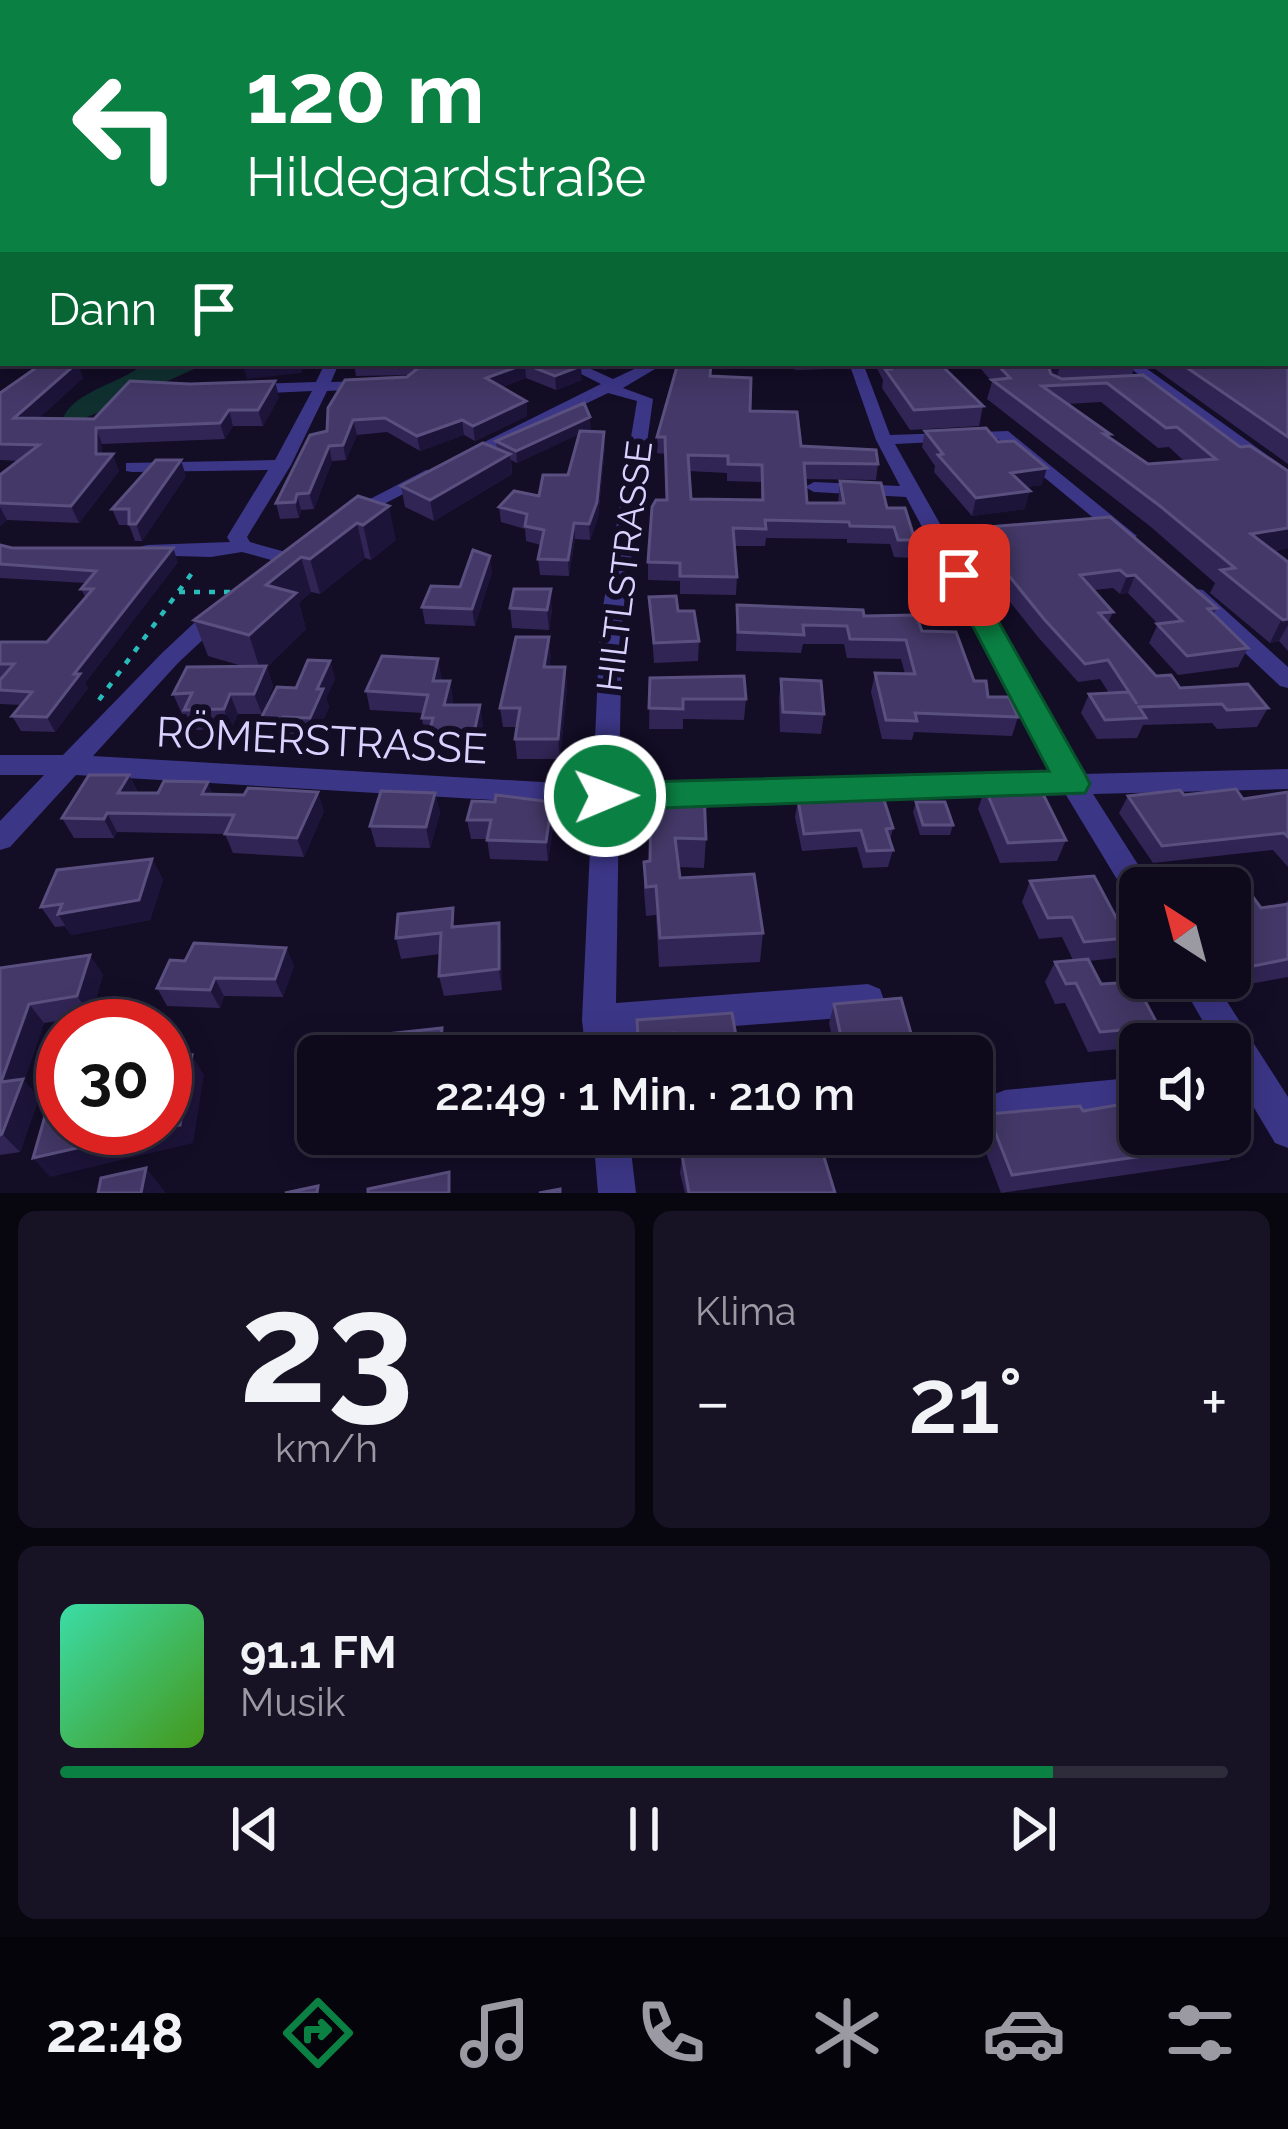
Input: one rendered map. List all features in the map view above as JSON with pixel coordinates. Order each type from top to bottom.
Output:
[{"type":"street","points":[[242,546],[237,536],[282,465],[331,366]]},
{"type":"street","points":[[572,366],[614,387]]},
{"type":"street","points":[[341,520],[652,366]]},
{"type":"street","points":[[857,366],[884,440],[1073,784],[1124,867]]},
{"type":"street","points":[[1134,366],[1288,478]]},
{"type":"street","points":[[237,389],[391,384]]},
{"type":"street","points":[[1119,385],[1155,384]]},
{"type":"street","name":"HILTLSTRASSE","points":[[601,1035],[611,626],[645,399],[614,387]]},
{"type":"street","points":[[884,440],[1003,434],[1150,556]]},
{"type":"street","points":[[132,467],[282,465]]},
{"type":"street","points":[[814,487],[914,492]]},
{"type":"street","points":[[0,839],[170,658],[291,551],[242,546],[136,551]]},
{"type":"street","points":[[1182,583],[1288,680]]},
{"type":"street","name":"RÖMERSTRASSE","points":[[0,765],[73,765],[605,796],[1288,779]]},
{"type":"street","points":[[599,1020],[868,1000]]},
{"type":"street","points":[[1251,1091],[1288,1130]]},
{"type":"street","points":[[1005,1108],[1119,1097]]},
{"type":"street","points":[[613,1155],[617,1193]]},
{"type":"path","points":[[94,707],[207,551]]},
{"type":"path","points":[[179,592],[248,586]]},
{"type":"green space","points":[[201,366],[81,420],[63,419],[75,403],[137,369]]},
{"type":"building","points":[[39,366],[74,366],[14,418],[94,419],[130,381],[275,381],[258,410],[229,410],[220,423],[96,428],[96,454],[113,454],[71,506],[0,503],[0,475],[39,445],[0,444],[0,393]]},
{"type":"building","points":[[519,366],[486,378],[526,401],[473,426],[462,420],[417,436],[385,418],[353,420],[343,445],[329,446],[309,493],[297,494],[295,502],[276,503],[310,435],[327,431],[328,408],[345,380],[407,377],[418,368]]},
{"type":"building","points":[[530,366],[581,366],[555,376]]},
{"type":"building","points":[[677,366],[711,366],[710,376],[751,378],[750,411],[797,412],[801,446],[876,450],[878,464],[804,463],[807,503],[844,503],[840,481],[881,483],[887,508],[905,508],[915,540],[898,540],[894,527],[765,520],[766,529],[733,528],[737,577],[680,576],[680,563],[648,562],[652,507],[656,500],[667,500],[665,437],[657,437]],"holes":[[[688,455],[728,456],[728,464],[762,465],[763,500],[691,499]]]},
{"type":"building","points":[[942,366],[983,406],[914,410],[885,369]]},
{"type":"building","points":[[999,366],[1054,366],[1051,374],[1062,379],[1143,375],[1240,447],[1250,446],[1288,471],[1288,528],[1251,534],[1288,562],[1288,619],[1283,620],[1221,570],[1235,568],[1160,506],[992,380],[1010,378]],"holes":[[[1107,383],[1166,428],[1177,427],[1216,459],[1148,464],[1042,386]]]},
{"type":"building","points":[[1184,366],[1288,366],[1288,437]]},
{"type":"building","points":[[584,403],[590,417],[516,451],[496,441]]},
{"type":"building","points":[[986,428],[998,442],[1014,441],[1047,468],[1011,473],[1030,491],[976,498],[938,455],[943,454],[925,431]]},
{"type":"building","points":[[580,431],[604,432],[597,502],[589,524],[574,523],[568,560],[538,559],[544,530],[525,526],[527,514],[499,507],[514,491],[539,496],[543,475],[568,475]]},
{"type":"building","points":[[483,443],[510,454],[430,500],[401,486]]},
{"type":"building","points":[[156,460],[181,460],[136,524],[129,524],[129,509],[112,509]]},
{"type":"building","points":[[358,496],[389,506],[363,525],[357,523],[310,559],[301,557],[266,585],[296,593],[249,635],[194,620]]},
{"type":"building","points":[[1110,517],[1217,608],[1208,609],[1248,648],[1187,656],[1157,624],[1182,621],[1135,575],[1120,570],[1080,575],[1113,612],[1099,613],[1156,676],[1171,675],[1180,688],[1248,684],[1268,708],[1227,710],[1222,704],[1139,707],[1146,718],[1105,720],[1089,694],[1129,692],[1137,704],[1108,660],[1085,664],[1044,619],[988,550],[1002,548],[987,527]]},
{"type":"building","points":[[0,545],[173,548],[74,674],[80,674],[47,717],[12,716],[32,692],[0,690],[0,680],[14,664],[0,664],[0,642],[47,642],[93,589],[81,589],[96,571],[0,564]]},
{"type":"building","points":[[473,550],[490,556],[472,609],[422,607],[431,586],[460,587]]},
{"type":"building","points":[[514,589],[551,589],[547,610],[510,608]]},
{"type":"building","points":[[676,596],[678,611],[694,611],[699,641],[654,643],[649,597]]},
{"type":"building","points":[[737,605],[863,610],[864,616],[916,615],[922,631],[956,632],[974,681],[986,681],[988,697],[1009,697],[1018,717],[915,713],[917,721],[886,720],[875,673],[915,674],[906,640],[850,639],[847,626],[803,625],[804,635],[738,632]]},
{"type":"building","points":[[516,637],[549,637],[544,667],[565,667],[558,739],[515,739],[520,708],[500,708]]},
{"type":"building","points":[[382,656],[438,659],[433,681],[450,681],[444,705],[480,705],[474,733],[429,733],[433,718],[422,718],[428,695],[366,691]]},
{"type":"building","points":[[308,660],[330,661],[310,718],[283,717],[276,733],[254,732],[277,687],[296,688]]},
{"type":"building","points":[[266,666],[254,694],[230,694],[224,709],[184,710],[192,693],[173,694],[187,667]]},
{"type":"building","points":[[744,676],[746,699],[683,699],[683,709],[649,708],[650,678]]},
{"type":"building","points":[[781,679],[821,681],[824,714],[783,712]]},
{"type":"building","points":[[89,775],[129,775],[118,793],[158,793],[164,781],[208,782],[202,794],[244,795],[248,788],[318,792],[297,838],[225,834],[234,815],[107,813],[104,819],[62,818]]},
{"type":"building","points":[[1039,786],[1066,840],[1008,843],[985,788]]},
{"type":"building","points":[[1236,789],[1243,799],[1288,792],[1288,837],[1284,833],[1162,846],[1128,796],[1180,790],[1184,795]]},
{"type":"building","points":[[381,791],[435,793],[426,827],[370,826]]},
{"type":"building","points":[[651,791],[704,792],[706,839],[675,838],[680,878],[754,874],[763,933],[660,938],[656,886],[646,887],[644,862],[650,861]]},
{"type":"building","points":[[496,795],[552,802],[546,842],[487,840],[491,820],[467,820],[472,801],[495,802]]},
{"type":"building","points":[[883,797],[893,828],[886,829],[893,850],[867,851],[861,830],[804,834],[798,800]]},
{"type":"building","points":[[916,802],[945,802],[953,825],[923,825]]},
{"type":"building","points":[[152,859],[139,900],[58,914],[62,904],[41,907],[57,870]]},
{"type":"building","points":[[1094,876],[1119,923],[1119,939],[1084,942],[1072,917],[1048,918],[1030,881]]},
{"type":"building","points":[[1251,894],[1261,908],[1288,904],[1288,959],[1253,966]]},
{"type":"building","points":[[453,908],[452,927],[499,923],[499,969],[439,976],[441,933],[396,938],[398,914]]},
{"type":"building","points":[[194,943],[286,948],[275,979],[215,978],[210,990],[157,988],[170,960],[185,961]]},
{"type":"building","points":[[90,955],[77,996],[36,999],[29,1004],[1,1082],[23,1079],[0,1135],[0,968]]},
{"type":"building","points":[[1088,959],[1101,984],[1119,983],[1119,999],[1144,999],[1157,1023],[1119,1023],[1119,1030],[1100,1032],[1076,983],[1066,984],[1055,962]]},
{"type":"building","points":[[901,998],[911,1035],[841,1035],[834,1004]]},
{"type":"building","points":[[732,1013],[736,1035],[638,1035],[637,1020]]},
{"type":"building","points":[[442,1028],[442,1035],[376,1035]]},
{"type":"building","points":[[1119,1105],[1119,1155],[1150,1155],[1012,1175],[993,1127],[993,1114],[1080,1106],[1083,1111]]},
{"type":"building","points":[[682,1155],[823,1155],[835,1193],[689,1193]]},
{"type":"building","points":[[146,1168],[141,1193],[98,1193],[101,1178]]},
{"type":"building","points":[[449,1172],[449,1193],[368,1193],[368,1189]]},
{"type":"building","points":[[318,1186],[317,1193],[285,1193]]},
{"type":"route","points":[[605,796],[1073,784],[959,575]]}]
